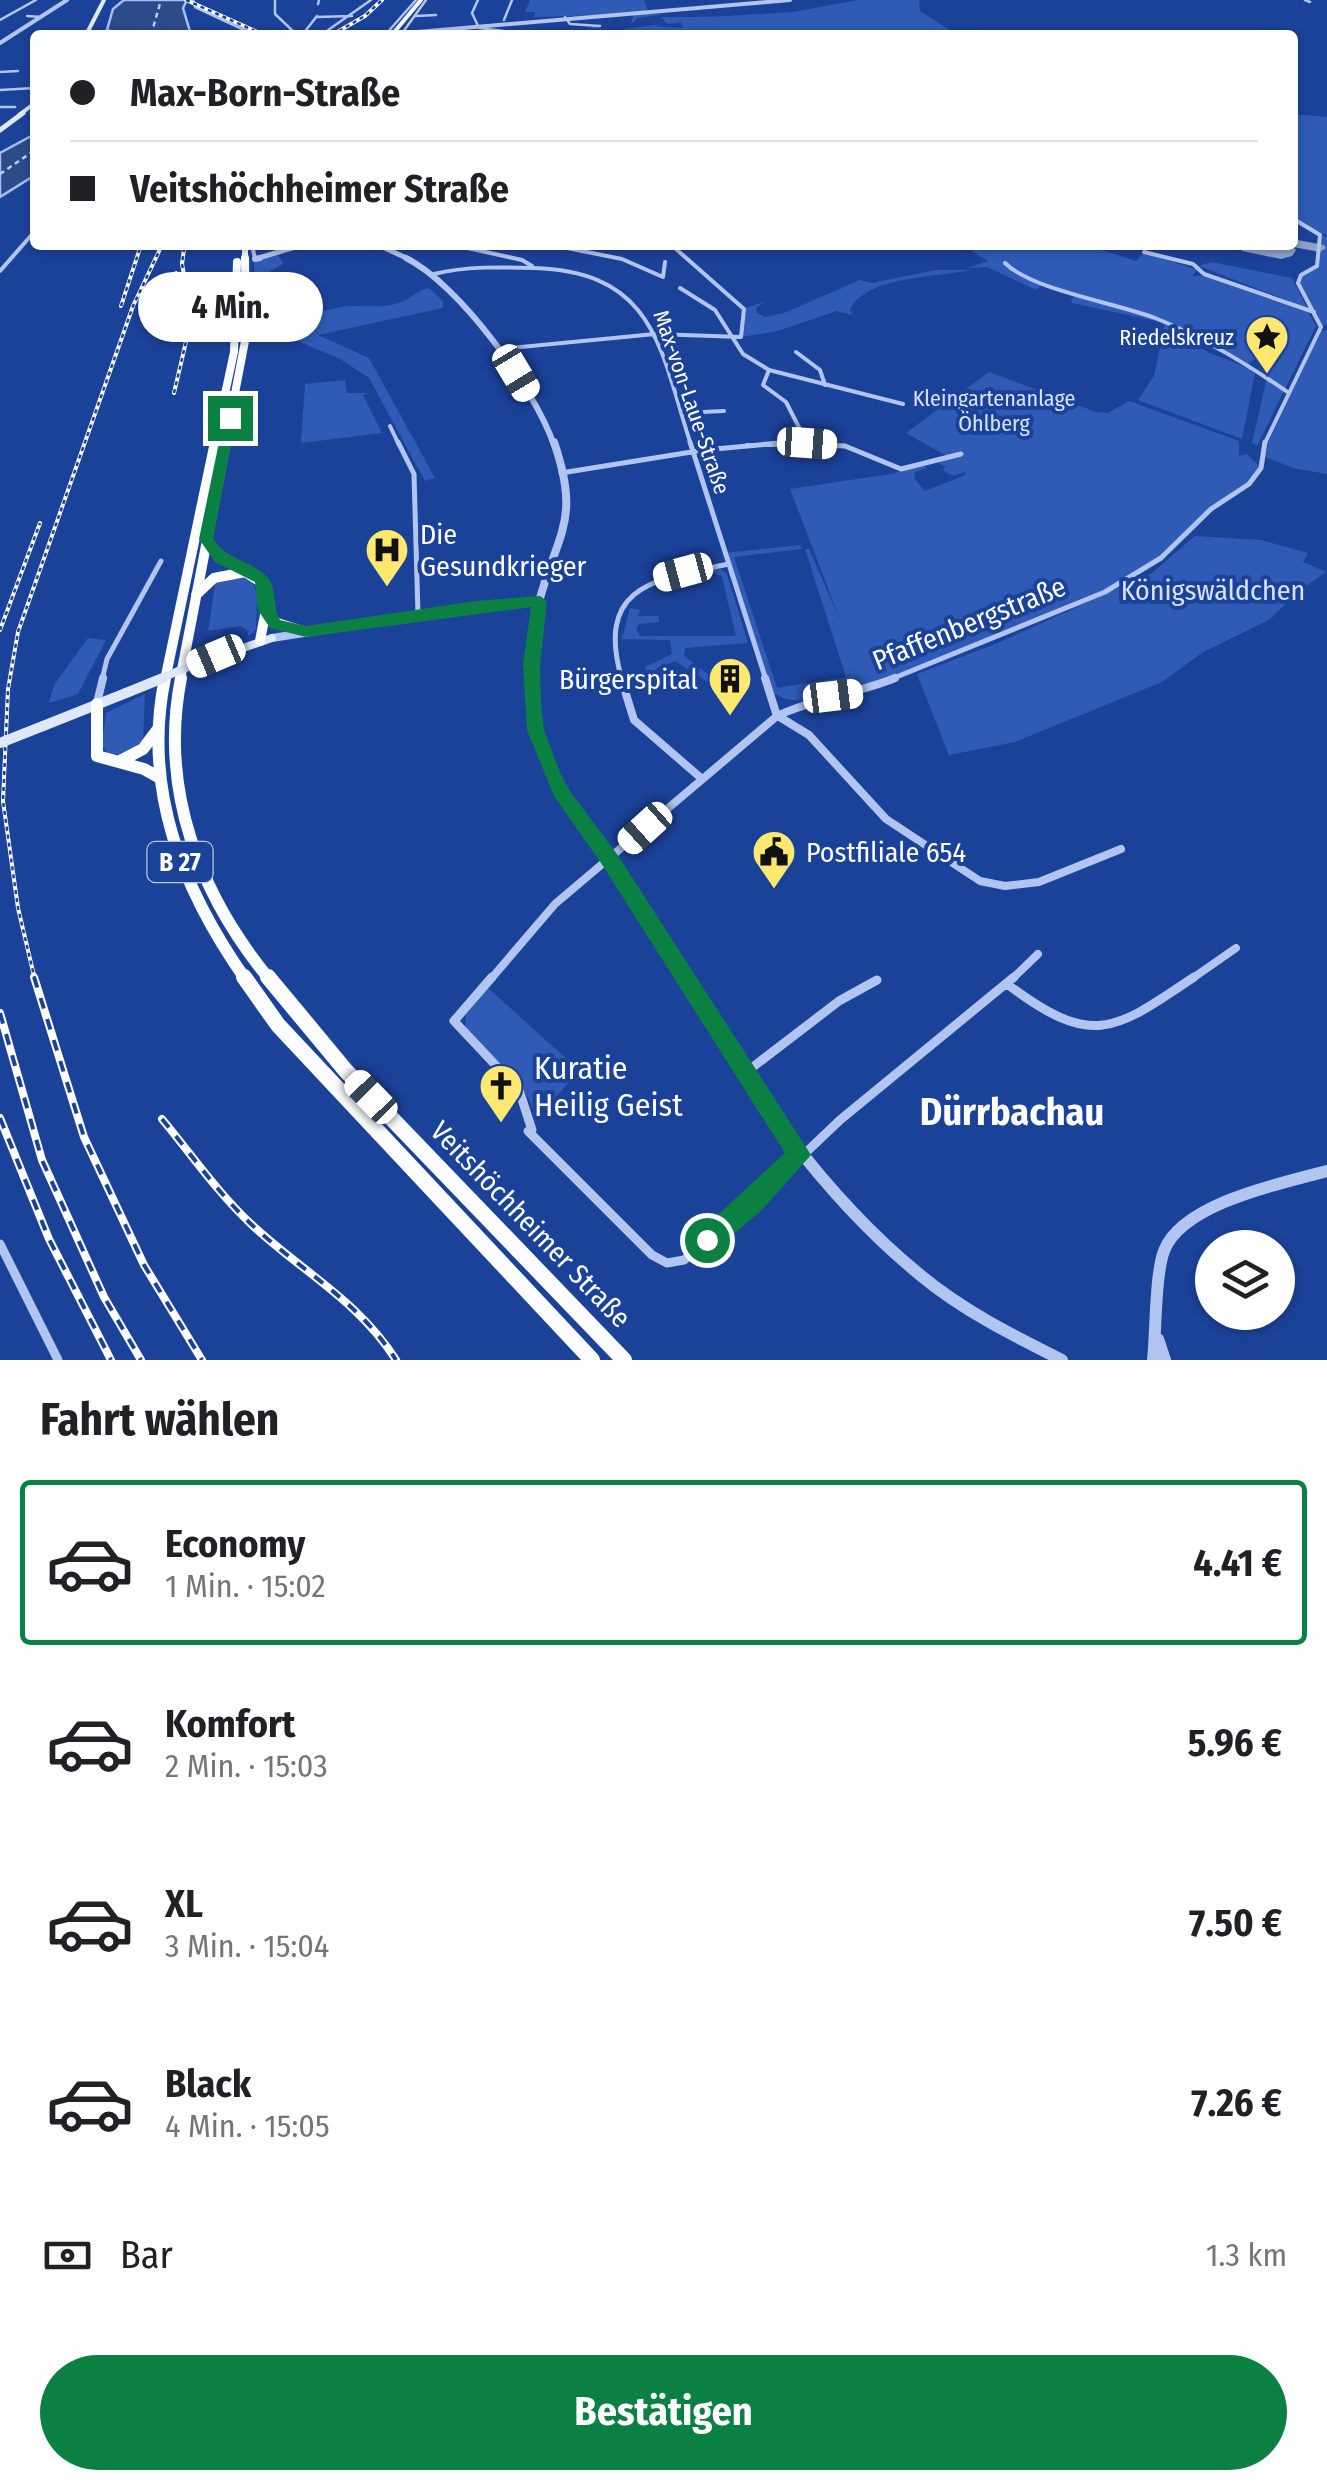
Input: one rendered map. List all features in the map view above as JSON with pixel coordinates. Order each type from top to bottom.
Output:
[{"type":"highway","name":"Veitshöchheimer Straße","points":[[244,250],[234,352],[164,674],[158,730],[160,778],[172,844],[218,940],[278,1024],[592,1360]]},
{"type":"highway","points":[[241,278],[255,259]]},
{"type":"highway","name":"Veitshöchheimer Straße","points":[[241,278],[246,336],[173,718],[175,771],[187,835],[219,908],[290,1008],[624,1360]]},
{"type":"highway","points":[[206,539],[217,556],[264,584],[266,639]]},
{"type":"highway","points":[[194,598],[221,575],[249,572]]},
{"type":"highway","points":[[268,616],[306,632]]},
{"type":"highway","points":[[97,704],[95,750],[100,758],[142,766],[160,778]]},
{"type":"highway","points":[[114,762],[137,753],[158,730]]},
{"type":"main road","points":[[89,30],[104,0]]},
{"type":"main road","points":[[395,30],[421,0]]},
{"type":"main road","points":[[0,130],[30,107]]},
{"type":"main road","points":[[0,743],[266,639]]},
{"type":"street","points":[[0,20],[36,0]]},
{"type":"street","points":[[0,43],[67,0]]},
{"type":"street","points":[[194,0],[195,7],[244,30]]},
{"type":"street","points":[[275,0],[275,14],[293,30]]},
{"type":"street","points":[[329,30],[370,0]]},
{"type":"street","points":[[415,16],[421,0]]},
{"type":"street","points":[[395,30],[421,0]]},
{"type":"street","points":[[478,0],[472,13],[475,23],[486,30]]},
{"type":"street","points":[[504,20],[512,0]]},
{"type":"street","points":[[436,30],[504,20],[698,11],[786,0]]},
{"type":"street","points":[[396,30],[415,16],[436,14]]},
{"type":"street","points":[[301,30],[317,15],[353,16]]},
{"type":"street","points":[[18,24],[28,16],[41,17]]},
{"type":"street","points":[[565,16],[566,24],[592,26]]},
{"type":"street","points":[[0,72],[18,71]]},
{"type":"street","points":[[0,90],[30,88]]},
{"type":"street","points":[[10,96],[16,89]]},
{"type":"street","points":[[26,95],[30,92]]},
{"type":"street","points":[[0,107],[15,107]]},
{"type":"street","points":[[1298,222],[1320,235],[1318,266],[1301,276],[1298,283],[1324,328]]},
{"type":"street","points":[[0,272],[30,237]]},
{"type":"street","name":"Veitshöchheimer Straße","points":[[249,250],[255,259]]},
{"type":"street","points":[[255,259],[285,250]]},
{"type":"street","points":[[388,250],[434,274],[497,349],[547,425],[567,496],[567,519],[556,564],[540,601],[532,665],[536,730],[562,796],[610,860],[744,1074],[800,1155],[868,1233],[965,1311],[1062,1360]]},
{"type":"street","points":[[477,250],[522,260],[532,267]]},
{"type":"street","points":[[601,250],[663,278],[665,262]]},
{"type":"street","points":[[497,349],[655,334],[742,337],[744,310],[678,250]]},
{"type":"street","points":[[1144,252],[1193,264],[1204,274],[1314,312]]},
{"type":"street","points":[[1005,263],[1014,272],[1043,284],[1124,305],[1182,328],[1248,363],[1289,393]]},
{"type":"street","name":"Max-von-Laue-Straße","points":[[434,274],[532,267],[575,272],[604,281],[644,310],[681,413],[777,716]]},
{"type":"street","points":[[680,288],[715,310],[744,354],[769,370],[903,404]]},
{"type":"street","name":"Pfaffenbergstraße","points":[[800,1155],[754,1202],[684,1260],[667,1263],[652,1255],[528,1131],[532,1130],[519,1090],[454,1021],[536,922],[777,716],[806,702],[860,692],[984,644],[1004,631],[1105,592],[1162,558],[1211,509],[1256,477],[1261,468],[1262,448],[1324,328]]},
{"type":"street","points":[[796,352],[820,370],[825,385]]},
{"type":"street","points":[[769,370],[763,385],[786,402],[807,443]]},
{"type":"street","points":[[681,413],[724,412]]},
{"type":"street","points":[[390,426],[414,474],[418,616]]},
{"type":"street","points":[[561,473],[807,443],[856,448],[902,469],[960,454]]},
{"type":"street","points":[[97,704],[107,659],[161,561]]},
{"type":"street","points":[[701,778],[634,720],[616,659],[619,620],[626,602],[639,588],[660,578],[728,564]]},
{"type":"street","points":[[266,639],[540,601]]},
{"type":"street","points":[[777,716],[788,719],[813,742],[872,811],[966,874],[988,884],[1020,886],[1051,880],[1120,850]]},
{"type":"street","points":[[1007,984],[1062,1019],[1094,1028],[1117,1026],[1236,948]]},
{"type":"street","points":[[800,1155],[1038,954]]},
{"type":"street","points":[[744,1074],[840,1000],[878,980]]},
{"type":"street","points":[[1153,1360],[1164,1250],[1190,1220],[1239,1195],[1327,1170]]},
{"type":"street","points":[[0,1244],[58,1360]]},
{"type":"street","points":[[1157,1336],[1165,1360]]},
{"type":"green space","points":[[530,0],[644,0],[649,14],[665,14],[637,18],[631,24],[634,14],[534,17],[535,12],[525,12]]},
{"type":"green space","points":[[858,0],[919,0],[920,11],[950,30],[624,30],[662,24],[655,26],[683,28],[679,19],[680,23],[667,24],[661,17],[707,17],[685,13],[709,17],[793,12]]},
{"type":"green space","points":[[1298,115],[1327,117],[1327,235],[1298,226]]},
{"type":"green space","points":[[1320,235],[1327,237],[1327,326],[1322,325],[1300,282],[1301,275],[1317,266]]},
{"type":"green space","points":[[970,250],[1102,250],[1136,261],[1144,252],[1197,270],[1192,276],[1204,276],[1307,310],[1316,326],[1257,446],[1252,443],[1271,360],[1260,356],[1249,363],[1251,367],[1187,338],[1201,349],[1255,373],[1242,439],[1138,400],[1154,376],[1165,323],[1072,303],[1071,299],[1080,294],[1043,284],[1036,290],[987,267],[967,268],[988,261]]},
{"type":"green space","points":[[277,253],[283,264],[270,271],[283,297],[304,298],[300,300],[305,310],[389,305],[429,288],[443,301],[443,308],[318,335],[369,358],[435,478],[425,481],[369,378],[340,359],[288,337],[276,323],[273,309],[258,310],[254,263]]},
{"type":"green space","points":[[1211,262],[1292,278],[1307,308],[1199,266]]},
{"type":"green space","points":[[936,270],[971,270],[886,284],[858,299],[850,310],[853,315],[836,311],[778,331],[741,337],[744,309],[765,301],[756,308],[765,317],[784,313],[860,280],[872,283]]},
{"type":"green space","points":[[1327,330],[1327,474],[1293,468],[1266,457],[1268,443],[1321,331]]},
{"type":"green space","name":"Kleingartenanlage Öhlberg","points":[[989,372],[1096,412],[1108,413],[1129,401],[1239,441],[1239,456],[1247,454],[1261,468],[1256,477],[1211,509],[1161,558],[1105,592],[860,692],[806,702],[769,691],[725,553],[800,545],[802,549],[734,557],[777,688],[846,677],[805,549],[809,549],[841,622],[790,489],[891,474],[923,464],[927,468],[915,472],[914,478],[925,491],[965,475],[966,472],[953,476],[943,470],[945,467],[936,461],[947,456],[906,433]]},
{"type":"green space","points":[[345,380],[347,393],[369,393],[363,395],[382,433],[301,443],[305,384]]},
{"type":"green space","name":"Königswäldchen","points":[[1195,536],[1261,540],[1308,553],[1303,562],[1326,572],[1269,620],[1203,652],[1162,682],[1015,742],[949,755],[917,674],[1000,642],[1152,573]]},
{"type":"green space","points":[[720,568],[727,574],[748,643],[685,648],[684,656],[735,695],[731,697],[675,661],[657,668],[654,680],[662,689],[650,692],[645,667],[672,654],[670,640],[622,639],[630,608],[640,610],[638,616],[659,616],[659,622],[639,624],[636,629],[640,636],[736,636],[722,577],[713,572],[693,574]]},
{"type":"green space","points":[[237,575],[251,579],[257,594],[256,629],[247,637],[249,631],[240,626],[208,631],[216,580]]},
{"type":"green space","points":[[88,638],[106,640],[78,694],[49,703],[54,685]]},
{"type":"green space","points":[[145,694],[143,741],[122,755],[108,754],[102,744],[106,713]]},
{"type":"green space","points":[[488,988],[579,1070],[535,1122],[527,1095],[465,1033],[466,1015]]},
{"type":"shaded area","points":[[124,0],[187,0],[183,8],[190,30],[107,30],[113,9]]},
{"type":"shaded area","points":[[30,137],[30,178],[0,197],[0,153]]},
{"type":"ferry route","points":[[152,30],[161,0]]},
{"type":"ferry route","points":[[0,174],[30,153]]},
{"type":"taxiway","points":[[1298,244],[1320,248]]},
{"type":"railway","points":[[186,0],[253,30]]},
{"type":"railway","points":[[341,30],[382,0]]},
{"type":"railway","points":[[121,306],[139,250]]},
{"type":"railway","points":[[35,980],[18,908],[3,801],[8,689],[18,632],[133,306],[160,250]]},
{"type":"railway","points":[[174,393],[192,316],[182,264],[184,250]]},
{"type":"railway","points":[[168,317],[176,273]]},
{"type":"railway","points":[[0,630],[40,523]]},
{"type":"railway","points":[[34,977],[84,1137],[144,1265],[202,1360]]},
{"type":"railway","points":[[0,1013],[42,1160],[104,1297],[141,1360]]},
{"type":"railway","points":[[0,1118],[49,1239],[111,1360]]},
{"type":"railway","points":[[162,1119],[239,1212],[347,1303],[396,1360]]},
{"type":"place","name":"Riedelskreuz","points":[[1267,375]]},
{"type":"place","name":"Die Gesundkrieger","points":[[387,588]]},
{"type":"place","name":"Bürgerspital","points":[[730,717]]},
{"type":"place","name":"Postfiliale 654","points":[[774,890]]},
{"type":"place","name":"Kuratie Heilig Geist","points":[[501,1124]]},
{"type":"district","name":"Dürrbachau","points":[[1012,1112]]},
{"type":"route","points":[[230,418],[206,539],[220,558],[261,579],[266,590],[266,610],[275,624],[306,632],[476,606],[540,601],[532,703],[536,730],[562,796],[610,860],[800,1155],[754,1202],[707,1240]]}]
